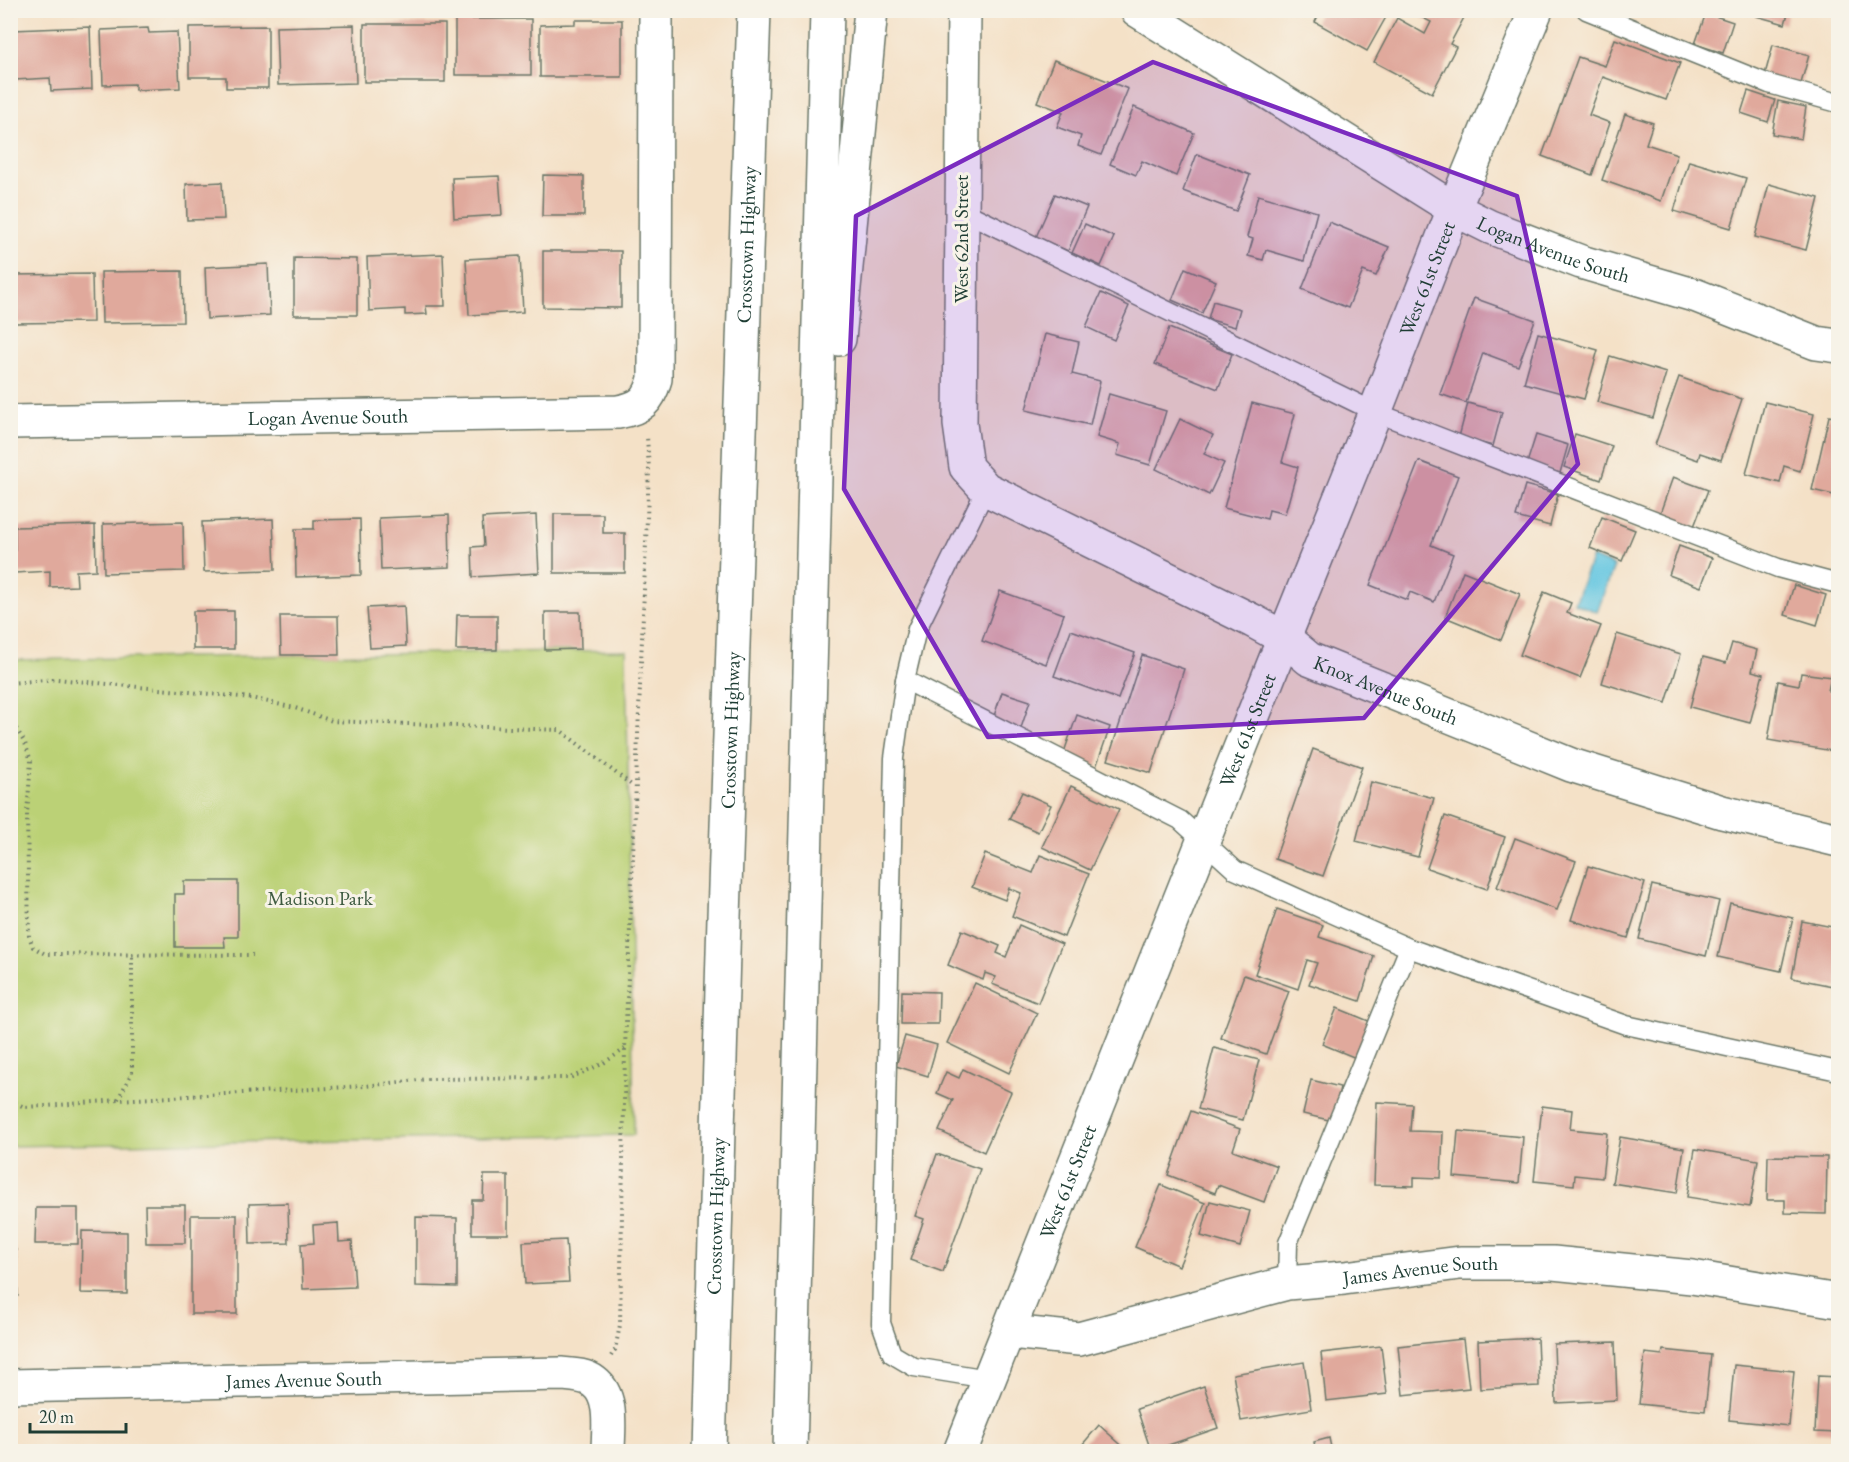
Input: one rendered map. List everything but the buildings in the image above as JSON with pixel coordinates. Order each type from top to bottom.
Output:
[{"type":"main road","points":[[644,402],[651,394],[655,379],[656,10]]},
{"type":"main road","points":[[740,10],[748,151]]},
{"type":"main road","name":"Crosstown Highway","points":[[709,1452],[754,10]]},
{"type":"main road","points":[[790,1452],[827,10]]},
{"type":"main road","points":[[812,643],[871,10]]},
{"type":"main road","name":"West 62nd Street","points":[[964,10],[960,424],[976,478]]},
{"type":"main road","name":"Logan Avenue South","points":[[1137,10],[1454,209],[1490,227],[1581,262],[1697,296],[1816,343],[1839,346]]},
{"type":"main road","name":"West 61st Street","points":[[960,1452],[1376,412],[1454,209],[1536,10]]},
{"type":"main road","name":"Logan Avenue South","points":[[10,422],[618,412],[630,410],[644,402]]},
{"type":"main road","name":"Knox Avenue South","points":[[976,478],[1284,638],[1309,659],[1571,765],[1722,812],[1839,840]]},
{"type":"main road","name":"James Avenue South","points":[[1009,1332],[1079,1339],[1287,1283],[1460,1263],[1553,1263],[1692,1277],[1839,1301]]},
{"type":"main road","name":"James Avenue South","points":[[10,1386],[561,1374],[581,1376],[595,1382]]},
{"type":"main road","points":[[595,1382],[604,1396],[609,1412],[608,1452]]},
{"type":"lane","points":[[1586,10],[1769,84],[1839,103]]},
{"type":"lane","points":[[961,210],[1376,412],[1778,568],[1839,584]]},
{"type":"lane","points":[[976,478],[917,629],[905,680],[894,758],[881,1323],[892,1354],[914,1367],[988,1379]]},
{"type":"lane","points":[[905,680],[1180,820],[1235,870],[1409,948],[1626,1025],[1839,1071]]},
{"type":"lane","points":[[1287,1283],[1288,1243],[1409,948]]},
{"type":"path","points":[[595,1382],[615,1350],[620,1325],[625,1048],[649,470],[644,402]]},
{"type":"path","points":[[10,682],[57,679],[251,698],[295,708],[332,721],[560,730],[635,788]]},
{"type":"path","points":[[10,718],[25,743],[31,761],[27,814],[29,936],[33,947],[45,954],[253,955]]},
{"type":"path","points":[[118,1100],[132,1073],[132,955]]},
{"type":"path","points":[[10,1100],[24,1107],[334,1088],[427,1079],[570,1078],[602,1064],[625,1048]]},
{"type":"highlighted area","points":[[1153,62],[1517,196],[1578,464],[1364,718],[988,737],[844,489],[856,216]]},
{"type":"green space","name":"Madison Park","points":[[626,650],[634,1135],[11,1146],[10,660]]},
{"type":"water","points":[[1592,557],[1614,566],[1597,612],[1574,603]]}]
